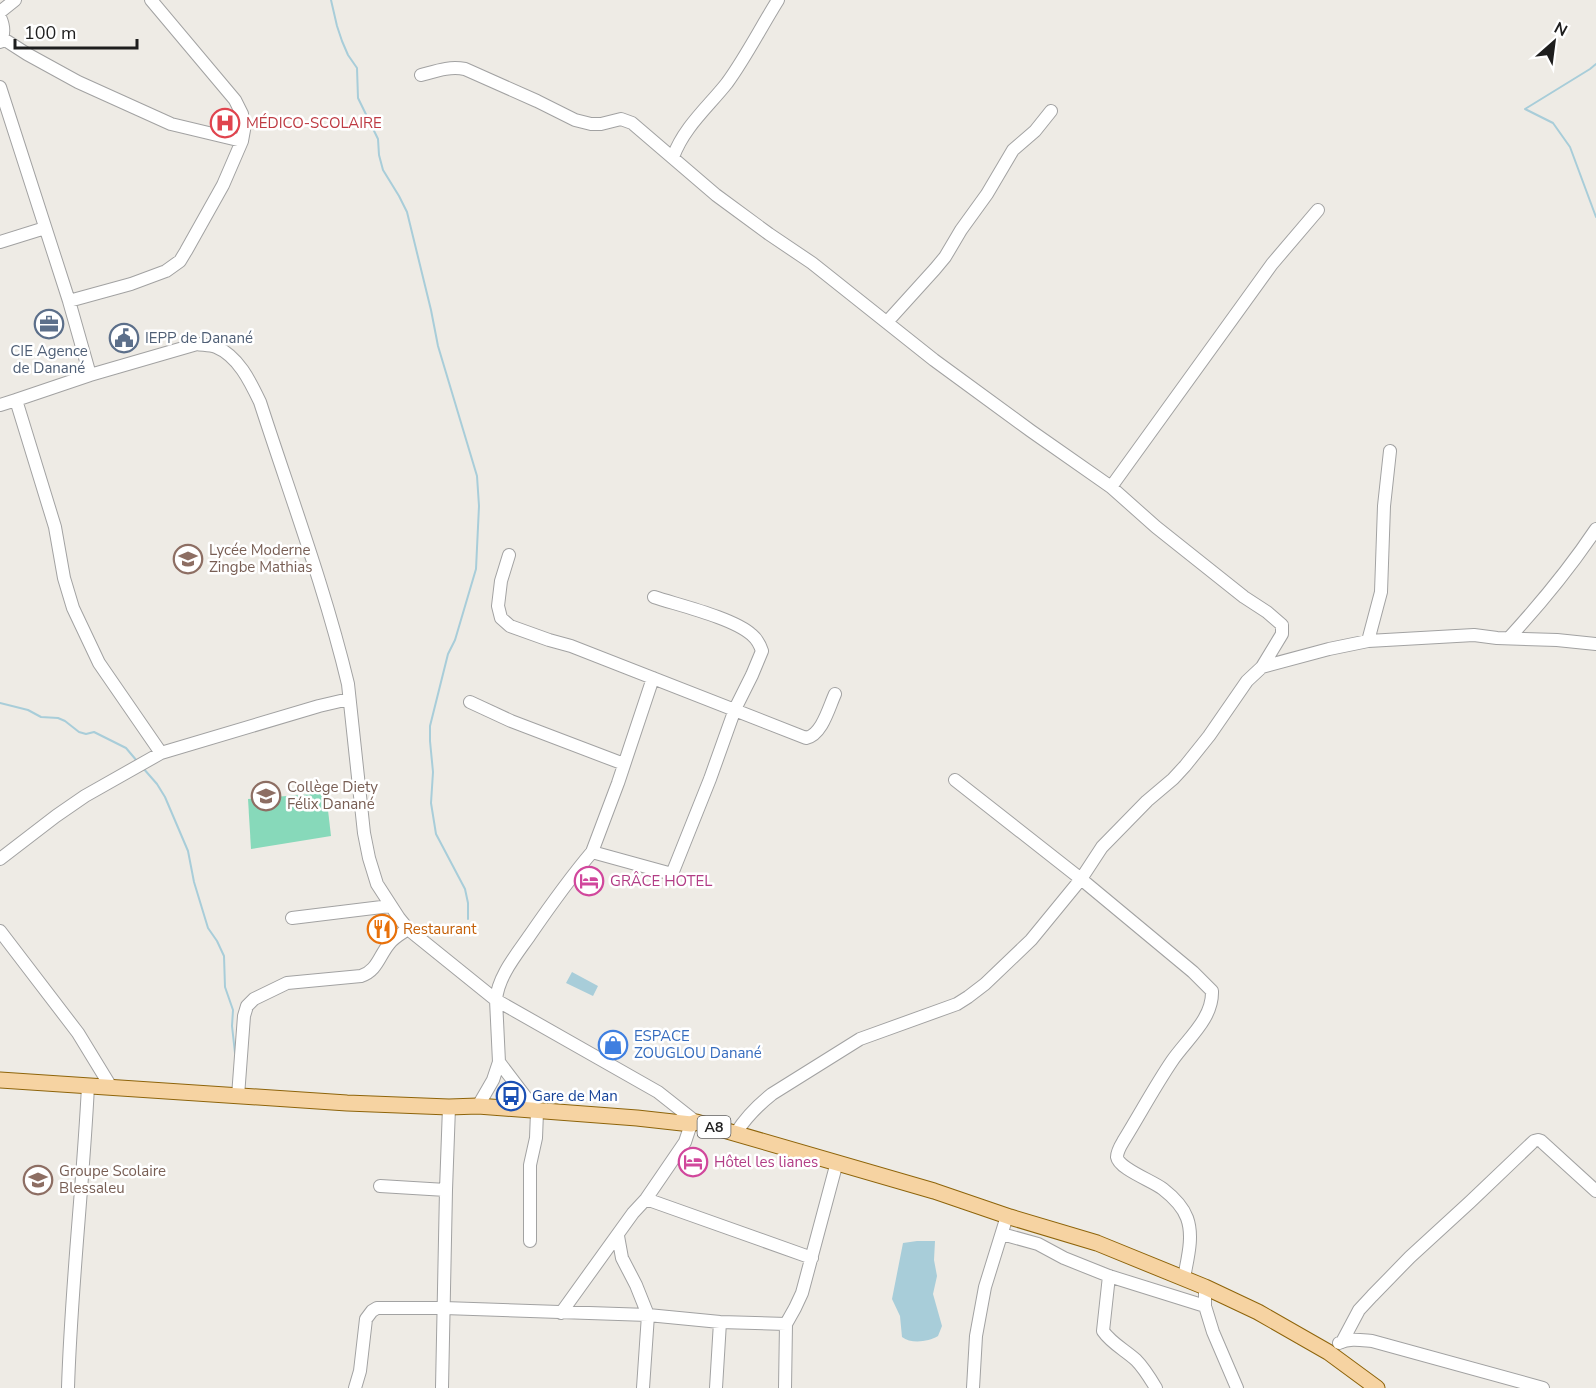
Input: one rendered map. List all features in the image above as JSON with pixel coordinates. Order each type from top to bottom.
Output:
[{"type":"main road","name":"A8","points":[[0,1080],[347,1103],[478,1106],[693,1123],[837,1162],[1097,1242],[1258,1312],[1328,1352],[1377,1388]]},
{"type":"street","points":[[0,12],[15,0]]},
{"type":"street","points":[[69,301],[131,284],[174,266],[186,251],[223,185],[242,141],[244,130],[242,114],[235,100],[151,0]]},
{"type":"street","points":[[673,157],[681,140],[735,72],[778,0]]},
{"type":"street","points":[[0,17],[3,25],[1,40],[78,82],[171,124],[242,141]]},
{"type":"street","points":[[421,75],[453,67],[465,69],[575,120],[591,124],[628,120],[700,183],[813,263],[934,360],[1111,487],[1156,527],[1282,625],[1282,634],[1262,667],[1247,681],[1185,766],[1107,842],[1081,879],[1031,940],[995,975],[968,997],[947,1008],[860,1039],[772,1094],[749,1113],[736,1133]]},
{"type":"street","points":[[0,87],[69,301],[90,375]]},
{"type":"street","points":[[887,322],[936,269],[987,194],[1013,150],[1035,131],[1051,111]]},
{"type":"street","points":[[1111,487],[1272,264],[1318,210]]},
{"type":"street","points":[[0,242],[45,228]]},
{"type":"street","points":[[0,405],[90,375],[197,344],[216,346],[239,365],[251,382],[260,402],[330,616],[348,684],[366,842],[377,884],[390,906],[408,929],[496,1000],[658,1092],[693,1123],[685,1142],[561,1313]]},
{"type":"street","points":[[16,400],[55,527],[67,591],[73,608],[99,663],[161,753]]},
{"type":"street","points":[[1368,641],[1381,592],[1384,506],[1390,451]]},
{"type":"street","points":[[1509,638],[1571,566],[1596,529]]},
{"type":"street","points":[[509,555],[501,581],[499,611],[505,622],[520,630],[571,646],[806,738],[819,731],[835,694]]},
{"type":"street","points":[[592,852],[672,874],[735,709],[762,651],[755,638],[744,629],[654,597]]},
{"type":"street","points":[[1262,667],[1368,641],[1474,635],[1596,644]]},
{"type":"street","points":[[478,1106],[493,1080],[499,1062],[496,1000],[499,984],[563,886],[592,852],[653,678]]},
{"type":"street","points":[[0,859],[85,796],[161,753],[349,699]]},
{"type":"street","points":[[470,702],[510,721],[624,764]]},
{"type":"street","points":[[955,780],[1081,879],[1193,972],[1212,991],[1211,1006],[1206,1016],[1172,1061],[1124,1140],[1117,1157],[1125,1167],[1161,1188],[1180,1206],[1187,1218],[1190,1235],[1184,1278]]},
{"type":"street","points":[[292,918],[390,906]]},
{"type":"street","points":[[238,1096],[244,1016],[248,1004],[262,994],[287,983],[369,974],[390,942],[408,929]]},
{"type":"street","points":[[0,931],[78,1033],[111,1088]]},
{"type":"street","points":[[499,1062],[537,1112],[536,1138],[530,1165],[530,1241]]},
{"type":"street","points":[[68,1388],[70,1325],[88,1086]]},
{"type":"street","points":[[442,1388],[449,1107]]},
{"type":"street","points":[[1342,1342],[1359,1310],[1371,1296],[1534,1141],[1541,1141],[1596,1191]]},
{"type":"street","points":[[784,1388],[786,1324],[800,1299],[837,1162]]},
{"type":"street","points":[[381,1186],[446,1190]]},
{"type":"street","points":[[645,1199],[812,1258]]},
{"type":"street","points":[[973,1388],[976,1336],[985,1287],[1007,1216]]},
{"type":"street","points":[[1002,1234],[1038,1244],[1064,1258],[1109,1276],[1205,1306]]},
{"type":"street","points":[[618,1236],[622,1258],[648,1315],[643,1388]]},
{"type":"street","points":[[1109,1276],[1103,1331],[1136,1360],[1156,1388]]},
{"type":"street","points":[[1205,1287],[1205,1306],[1213,1332],[1237,1388]]},
{"type":"street","points":[[355,1388],[360,1371],[366,1319],[377,1308],[648,1315],[720,1322],[786,1324]]},
{"type":"street","points":[[716,1388],[720,1322]]},
{"type":"street","points":[[1328,1352],[1342,1342],[1356,1339],[1372,1341],[1543,1388]]},
{"type":"green space","points":[[326,793],[331,836],[251,849],[248,799]]},
{"type":"water","points":[[572,972],[598,986],[593,996],[566,983]]},
{"type":"water","points":[[935,1241],[934,1260],[937,1276],[933,1294],[942,1326],[938,1336],[929,1340],[910,1341],[902,1337],[900,1316],[892,1299],[903,1243]]},
{"type":"waterway","points":[[331,0],[342,41],[357,68],[358,98],[378,139],[383,170],[407,212],[438,346],[477,476],[479,506],[476,569],[455,640],[448,654],[430,726],[433,772],[431,803],[436,834],[465,889],[468,919]]},
{"type":"waterway","points":[[1596,64],[1525,109],[1553,123],[1570,147],[1596,217]]},
{"type":"waterway","points":[[0,703],[28,710],[41,717],[58,718],[79,732],[86,734],[94,732],[126,748],[137,761]]},
{"type":"waterway","points":[[143,768],[165,797],[188,851],[194,882],[208,928],[224,956],[225,987],[233,1010],[235,1053]]},
{"type":"place","name":"MÉDICO-SCOLAIRE","points":[[225,123]]},
{"type":"place","name":"CIE Agence de Danané","points":[[49,324]]},
{"type":"place","name":"IEPP de Danané","points":[[124,338]]},
{"type":"place","name":"Lycée Moderne Zingbe Mathias","points":[[188,559]]},
{"type":"place","name":"Collège Diety Félix Danané","points":[[266,796]]},
{"type":"place","name":"GRÂCE HOTEL","points":[[589,881]]},
{"type":"place","name":"Restaurant","points":[[382,929]]},
{"type":"place","name":"ESPACE ZOUGLOU Danané","points":[[613,1045]]},
{"type":"place","name":"Gare de Man","points":[[511,1096]]},
{"type":"place","name":"Hôtel les lianes","points":[[693,1162]]},
{"type":"place","name":"Groupe Scolaire Blessaleu","points":[[38,1180]]}]
